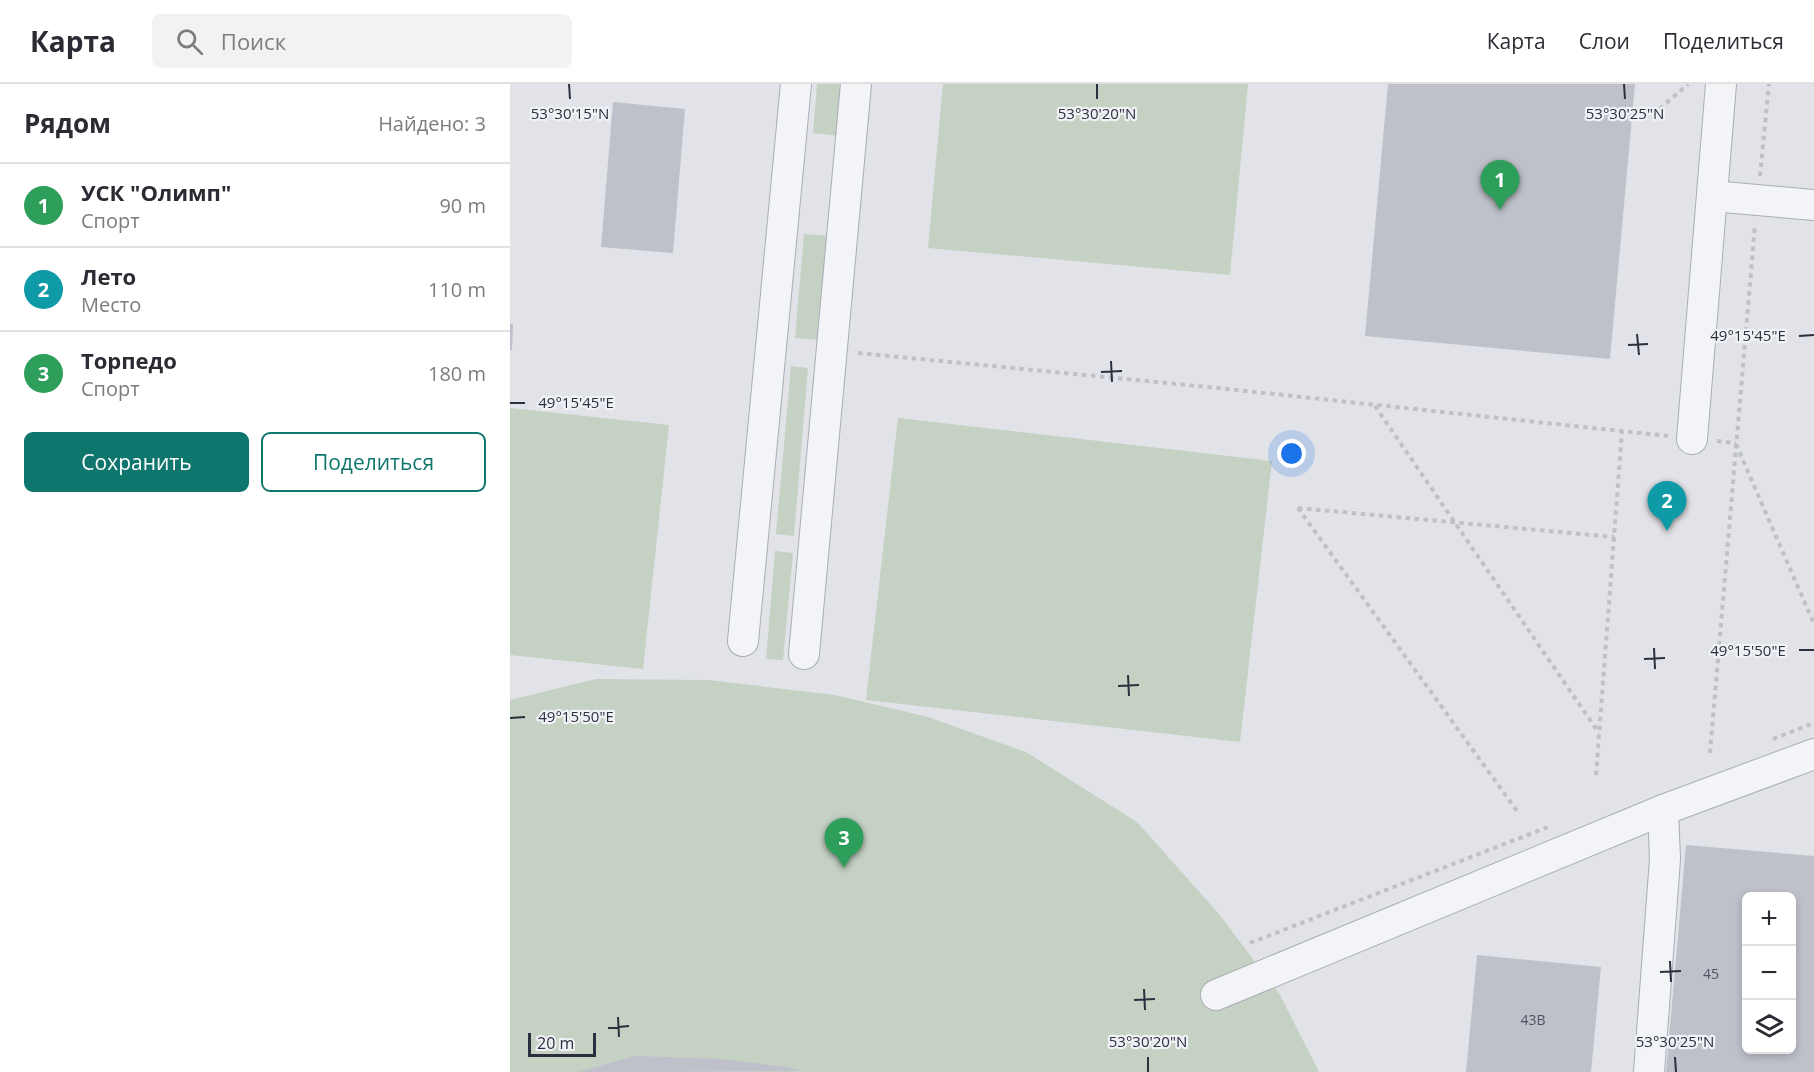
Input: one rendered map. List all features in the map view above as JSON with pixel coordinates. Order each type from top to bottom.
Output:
[{"type":"lane","points":[[743,641],[796,84]]},
{"type":"lane","points":[[804,654],[856,84]]},
{"type":"lane","points":[[1692,439],[1721,84]]},
{"type":"lane","points":[[1712,196],[1814,205]]},
{"type":"lane","points":[[1216,995],[1663,810],[1814,754]]},
{"type":"lane","points":[[1649,1072],[1665,859],[1663,810]]},
{"type":"path","points":[[1653,115],[1688,84]]},
{"type":"path","points":[[1710,753],[1769,84]]},
{"type":"path","points":[[833,351],[1208,387],[1736,443]]},
{"type":"path","points":[[1375,406],[1599,733]]},
{"type":"path","points":[[1596,775],[1622,431]]},
{"type":"path","points":[[1736,443],[1814,624]]},
{"type":"path","points":[[1517,811],[1298,507],[1614,537]]},
{"type":"path","points":[[1770,740],[1814,723]]},
{"type":"path","points":[[1250,943],[1549,826]]},
{"type":"green space","points":[[817,84],[845,84],[841,136],[813,133]]},
{"type":"green space","points":[[943,84],[1248,84],[1230,275],[928,248]]},
{"type":"green space","points":[[804,234],[830,236],[821,340],[795,338]]},
{"type":"green space","points":[[791,366],[808,368],[794,536],[776,534]]},
{"type":"green space","points":[[510,408],[669,425],[643,669],[510,655]]},
{"type":"green space","points":[[898,418],[1272,461],[1240,742],[866,700]]},
{"type":"green space","points":[[775,551],[793,553],[783,660],[766,659]]},
{"type":"green space","points":[[596,679],[708,680],[835,695],[928,717],[1026,752],[1137,822],[1219,914],[1280,995],[1319,1072],[510,1072],[510,700]]},
{"type":"building","points":[[1388,84],[1635,84],[1610,359],[1365,336]]},
{"type":"building","points":[[613,102],[685,109],[673,253],[601,247]]},
{"type":"building","points":[[510,324],[513,324],[512,350],[510,350]]},
{"type":"building","points":[[1686,845],[1814,856],[1814,1072],[1666,1072]]},
{"type":"building","points":[[1477,955],[1601,967],[1591,1072],[1466,1072]]},
{"type":"building","points":[[635,1056],[722,1059],[803,1071],[578,1072]]},
{"type":"place","name":"УСК \"Олимп\"","points":[[1500,210]]},
{"type":"place","name":"Лето","points":[[1667,531]]},
{"type":"place","name":"Торпедо","points":[[844,868]]}]
